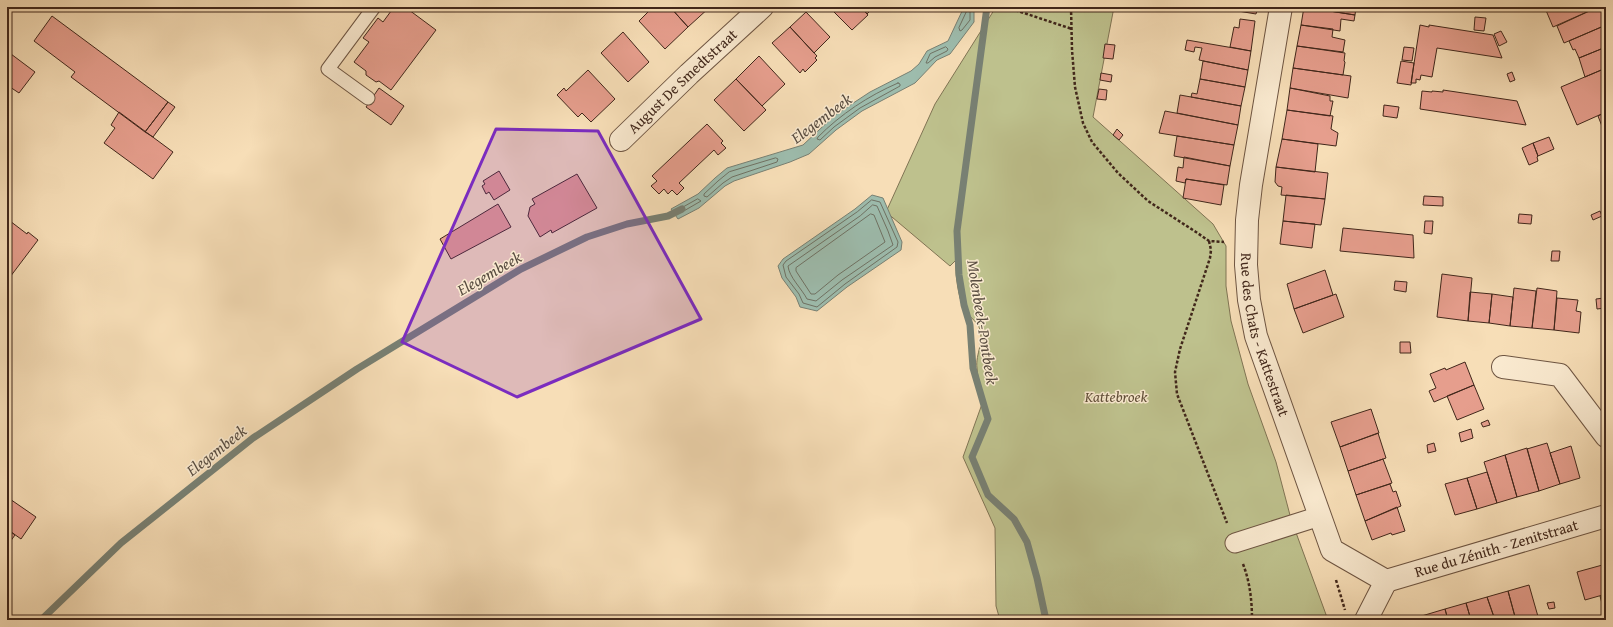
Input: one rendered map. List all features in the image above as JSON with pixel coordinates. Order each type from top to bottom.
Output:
[{"type":"street","name":"August De Smedtstraat","points":[[621,140],[689,74],[762,7]]},
{"type":"street","name":"Rue des Chats - Kattestraat","points":[[1281,7],[1251,184],[1246,244],[1249,300],[1256,336],[1332,550]]},
{"type":"street","points":[[1502,367],[1560,376],[1606,436]]},
{"type":"street","points":[[1235,543],[1320,516]]},
{"type":"street","name":"Rue du Zénith - Zenitstraat","points":[[1386,581],[1606,516]]},
{"type":"street","points":[[1332,550],[1386,581],[1366,620]]},
{"type":"lane","points":[[368,98],[328,69],[374,7]]},
{"type":"path","points":[[1006,7],[1072,29]]},
{"type":"path","points":[[1071,7],[1075,87],[1083,123],[1092,142],[1118,173],[1148,202],[1209,241],[1211,250],[1210,258],[1180,349],[1175,372],[1178,394],[1246,572],[1252,603],[1252,620]]},
{"type":"path","points":[[1332,550],[1332,566],[1346,613]]},
{"type":"highlighted area","points":[[496,129],[598,131],[701,319],[517,397],[402,342]]},
{"type":"green space","name":"Kattebroek","points":[[996,7],[1114,7],[1093,117],[1213,224],[1226,246],[1226,286],[1231,321],[1248,384],[1276,462],[1291,519],[1328,620],[1000,620],[996,606],[995,528],[963,457],[982,404],[986,417],[977,368],[977,357],[981,342],[980,331],[978,325],[965,311],[962,304],[957,285],[956,260],[950,266],[886,212],[935,104]]},
{"type":"water","points":[[964,7],[974,7],[974,22],[950,54],[937,60],[915,83],[862,111],[836,130],[809,154],[734,181],[725,186],[699,208],[678,219],[671,209],[698,194],[727,168],[803,145],[835,115],[870,92],[911,71],[919,64],[927,51],[948,41]]},
{"type":"water","points":[[872,195],[883,198],[902,242],[901,250],[847,287],[817,311],[800,307],[796,297],[782,278],[778,266],[783,259],[855,209]]},
{"type":"building","points":[[394,7],[405,7],[436,30],[391,90],[379,81],[376,82],[366,75],[366,71],[354,62],[369,42],[363,38],[378,18],[383,22]]},
{"type":"building","points":[[650,7],[670,7],[688,27],[665,49],[639,21],[651,9]]},
{"type":"building","points":[[670,7],[710,7],[688,27]]},
{"type":"building","points":[[829,7],[861,7],[868,15],[852,30]]},
{"type":"building","points":[[861,7],[874,7],[867,14]]},
{"type":"building","points":[[1214,7],[1258,7],[1256,14]]},
{"type":"building","points":[[1304,7],[1356,7],[1355,15]]},
{"type":"building","points":[[1304,7],[1355,15],[1354,21],[1341,19],[1340,31],[1301,25]]},
{"type":"building","points":[[1460,7],[1472,7],[1472,11],[1460,9]]},
{"type":"building","points":[[1598,7],[1553,27],[1545,8]]},
{"type":"building","points":[[1598,7],[1604,7],[1606,11],[1606,25],[1564,43],[1557,26]]},
{"type":"building","points":[[806,12],[830,37],[814,53],[790,27]]},
{"type":"building","points":[[52,16],[168,102],[145,132],[71,77],[75,72],[34,41]]},
{"type":"building","points":[[1475,17],[1486,18],[1484,31],[1474,30]]},
{"type":"building","points":[[1240,19],[1255,21],[1251,51],[1230,47],[1234,27],[1239,28]]},
{"type":"building","points":[[1301,25],[1333,29],[1332,37],[1345,40],[1343,52],[1297,46]]},
{"type":"building","points":[[1420,25],[1429,27],[1429,25],[1493,35],[1502,58],[1437,48],[1432,77],[1421,75],[1420,80],[1416,79],[1416,83],[1411,83]]},
{"type":"building","points":[[1606,25],[1606,47],[1579,58],[1569,41]]},
{"type":"building","points":[[790,27],[817,56],[815,58],[817,60],[805,72],[803,69],[800,73],[772,43]]},
{"type":"building","points":[[1501,31],[1507,42],[1499,46],[1494,34]]},
{"type":"building","points":[[623,32],[649,62],[628,82],[601,53]]},
{"type":"building","points":[[1187,40],[1251,51],[1248,70],[1199,60],[1202,48],[1195,47],[1194,52],[1185,50]]},
{"type":"building","points":[[1105,44],[1115,45],[1113,59],[1103,58]]},
{"type":"building","points":[[1297,46],[1345,53],[1343,75],[1293,68]]},
{"type":"building","points":[[1404,47],[1414,48],[1412,61],[1402,60]]},
{"type":"building","points":[[1606,47],[1606,68],[1585,77],[1579,58]]},
{"type":"building","points":[[7,51],[35,72],[19,93],[7,85]]},
{"type":"building","points":[[759,56],[785,84],[762,106],[736,79]]},
{"type":"building","points":[[1203,61],[1248,70],[1245,87],[1200,79]]},
{"type":"building","points":[[1401,61],[1414,63],[1411,85],[1397,83]]},
{"type":"building","points":[[1293,68],[1351,76],[1348,98],[1290,88]]},
{"type":"building","points":[[1606,68],[1606,112],[1577,125],[1561,87]]},
{"type":"building","points":[[588,70],[615,99],[591,122],[582,113],[578,117],[557,95],[564,88],[566,91]]},
{"type":"building","points":[[1512,72],[1515,80],[1510,82],[1507,74]]},
{"type":"building","points":[[1101,73],[1112,75],[1111,82],[1100,80]]},
{"type":"building","points":[[736,79],[766,110],[744,131],[714,100]]},
{"type":"building","points":[[1200,79],[1245,87],[1241,106],[1191,97],[1192,93],[1197,94]]},
{"type":"building","points":[[379,88],[404,106],[391,125],[366,107]]},
{"type":"building","points":[[1290,88],[1330,96],[1330,101],[1333,101],[1330,116],[1287,110]]},
{"type":"building","points":[[1099,89],[1107,90],[1106,100],[1097,99]]},
{"type":"building","points":[[1443,90],[1517,101],[1526,125],[1420,109],[1422,91],[1443,92]]},
{"type":"building","points":[[1180,95],[1241,106],[1238,125],[1177,113]]},
{"type":"building","points":[[168,102],[175,107],[153,137],[145,132]]},
{"type":"building","points":[[1384,105],[1399,107],[1397,118],[1383,116]]},
{"type":"building","points":[[1287,110],[1333,116],[1331,129],[1338,133],[1336,146],[1282,139]]},
{"type":"building","points":[[1165,111],[1238,125],[1234,145],[1159,133]]},
{"type":"building","points":[[119,112],[173,152],[153,179],[104,143],[115,128],[111,125]]},
{"type":"building","points":[[1606,112],[1606,134],[1605,134],[1598,116]]},
{"type":"building","points":[[707,124],[723,141],[721,143],[726,148],[718,155],[714,150],[679,183],[684,188],[677,195],[672,190],[668,194],[664,189],[659,194],[651,186],[657,181],[652,176]]},
{"type":"building","points":[[1117,129],[1123,135],[1119,140],[1113,135]]},
{"type":"building","points":[[1177,136],[1234,145],[1230,166],[1174,156]]},
{"type":"building","points":[[1549,137],[1554,149],[1538,156],[1533,143]]},
{"type":"building","points":[[1282,139],[1318,144],[1315,172],[1276,167]]},
{"type":"building","points":[[1533,143],[1538,156],[1538,161],[1529,165],[1522,148]]},
{"type":"building","points":[[1184,157],[1230,166],[1227,185],[1186,179],[1185,183],[1176,181],[1178,167],[1183,168]]},
{"type":"building","points":[[1276,167],[1328,173],[1325,199],[1281,195],[1282,187],[1278,186],[1275,182]]},
{"type":"building","points":[[499,171],[510,190],[494,200],[489,192],[486,194],[482,186],[485,184],[483,181]]},
{"type":"building","points":[[577,174],[597,208],[552,233],[551,230],[540,237],[528,216],[530,207],[535,204],[532,199]]},
{"type":"building","points":[[1186,179],[1224,185],[1221,205],[1183,198]]},
{"type":"building","points":[[1286,195],[1325,199],[1321,225],[1283,221]]},
{"type":"building","points":[[1424,196],[1443,197],[1443,206],[1423,205]]},
{"type":"building","points":[[498,204],[511,227],[451,259],[440,239]]},
{"type":"building","points":[[1600,211],[1602,216],[1593,220],[1591,215]]},
{"type":"building","points":[[1519,214],[1532,215],[1531,224],[1518,223]]},
{"type":"building","points":[[10,221],[27,234],[28,232],[38,240],[7,281],[7,226]]},
{"type":"building","points":[[1283,221],[1315,224],[1312,248],[1280,244]]},
{"type":"building","points":[[1425,221],[1433,221],[1432,234],[1424,233]]},
{"type":"building","points":[[1343,228],[1413,235],[1414,258],[1340,251]]},
{"type":"building","points":[[1552,251],[1560,251],[1559,261],[1551,261]]},
{"type":"building","points":[[1325,270],[1333,295],[1294,309],[1287,284]]},
{"type":"building","points":[[1442,274],[1472,278],[1468,321],[1437,317]]},
{"type":"building","points":[[1395,281],[1407,282],[1406,292],[1394,290]]},
{"type":"building","points":[[1514,288],[1536,291],[1532,328],[1510,326]]},
{"type":"building","points":[[1537,288],[1557,291],[1554,330],[1532,328]]},
{"type":"building","points":[[1470,292],[1492,294],[1489,323],[1468,321]]},
{"type":"building","points":[[1336,294],[1344,317],[1303,333],[1294,309]]},
{"type":"building","points":[[1492,294],[1513,297],[1510,326],[1489,323]]},
{"type":"building","points":[[1557,298],[1578,300],[1576,311],[1581,312],[1579,333],[1554,330]]},
{"type":"building","points":[[1604,298],[1605,308],[1597,309],[1596,299]]},
{"type":"building","points":[[1400,342],[1410,342],[1411,353],[1400,353]]},
{"type":"building","points":[[1465,362],[1474,385],[1434,402],[1429,391],[1436,388],[1430,374],[1445,368],[1446,370]]},
{"type":"building","points":[[1474,385],[1484,409],[1457,420],[1447,396]]},
{"type":"building","points":[[1371,409],[1379,433],[1340,447],[1331,422]]},
{"type":"building","points":[[1488,420],[1490,425],[1483,427],[1481,423]]},
{"type":"building","points":[[1471,429],[1473,438],[1461,442],[1459,433]]},
{"type":"building","points":[[1378,433],[1386,458],[1348,471],[1340,447]]},
{"type":"building","points":[[1434,443],[1436,451],[1428,453],[1427,445]]},
{"type":"building","points":[[1547,443],[1560,484],[1539,491],[1527,449]]},
{"type":"building","points":[[1571,446],[1580,478],[1560,484],[1550,453]]},
{"type":"building","points":[[1527,448],[1539,491],[1517,497],[1505,455]]},
{"type":"building","points":[[1505,455],[1517,497],[1497,503],[1484,462]]},
{"type":"building","points":[[1383,459],[1392,483],[1356,495],[1348,471]]},
{"type":"building","points":[[1487,472],[1497,503],[1477,509],[1467,478]]},
{"type":"building","points":[[1467,478],[1477,509],[1455,515],[1445,484]]},
{"type":"building","points":[[1390,484],[1393,492],[1396,491],[1401,506],[1365,521],[1356,495]]},
{"type":"building","points":[[7,497],[36,517],[21,539],[7,529]]},
{"type":"building","points":[[1397,507],[1405,531],[1392,535],[1391,533],[1372,540],[1365,521]]},
{"type":"building","points":[[7,529],[15,535],[7,546]]},
{"type":"building","points":[[1606,564],[1606,594],[1585,600],[1577,572]]},
{"type":"building","points":[[1529,585],[1539,620],[1516,620],[1508,591]]},
{"type":"building","points":[[1508,591],[1515,617],[1495,620],[1487,597]]},
{"type":"building","points":[[1606,594],[1606,619],[1600,596]]},
{"type":"building","points":[[1487,597],[1495,620],[1471,620],[1466,603]]},
{"type":"building","points":[[1554,602],[1555,608],[1549,609],[1547,603]]},
{"type":"building","points":[[1466,603],[1471,620],[1448,620],[1445,609]]},
{"type":"building","points":[[1445,609],[1448,620],[1426,620],[1425,615]]},
{"type":"building","points":[[1425,615],[1426,620],[1407,620]]},
{"type":"waterway","name":"Molenbeek-Pontbeek","points":[[987,7],[957,231],[959,275],[964,305],[970,325],[973,368],[988,419],[972,457],[988,495],[1014,519],[1027,542],[1046,620]]},
{"type":"waterway","name":"Elegembeek","points":[[41,620],[121,543],[253,438],[357,369],[521,269],[587,237],[627,224],[668,216],[682,209]]}]
